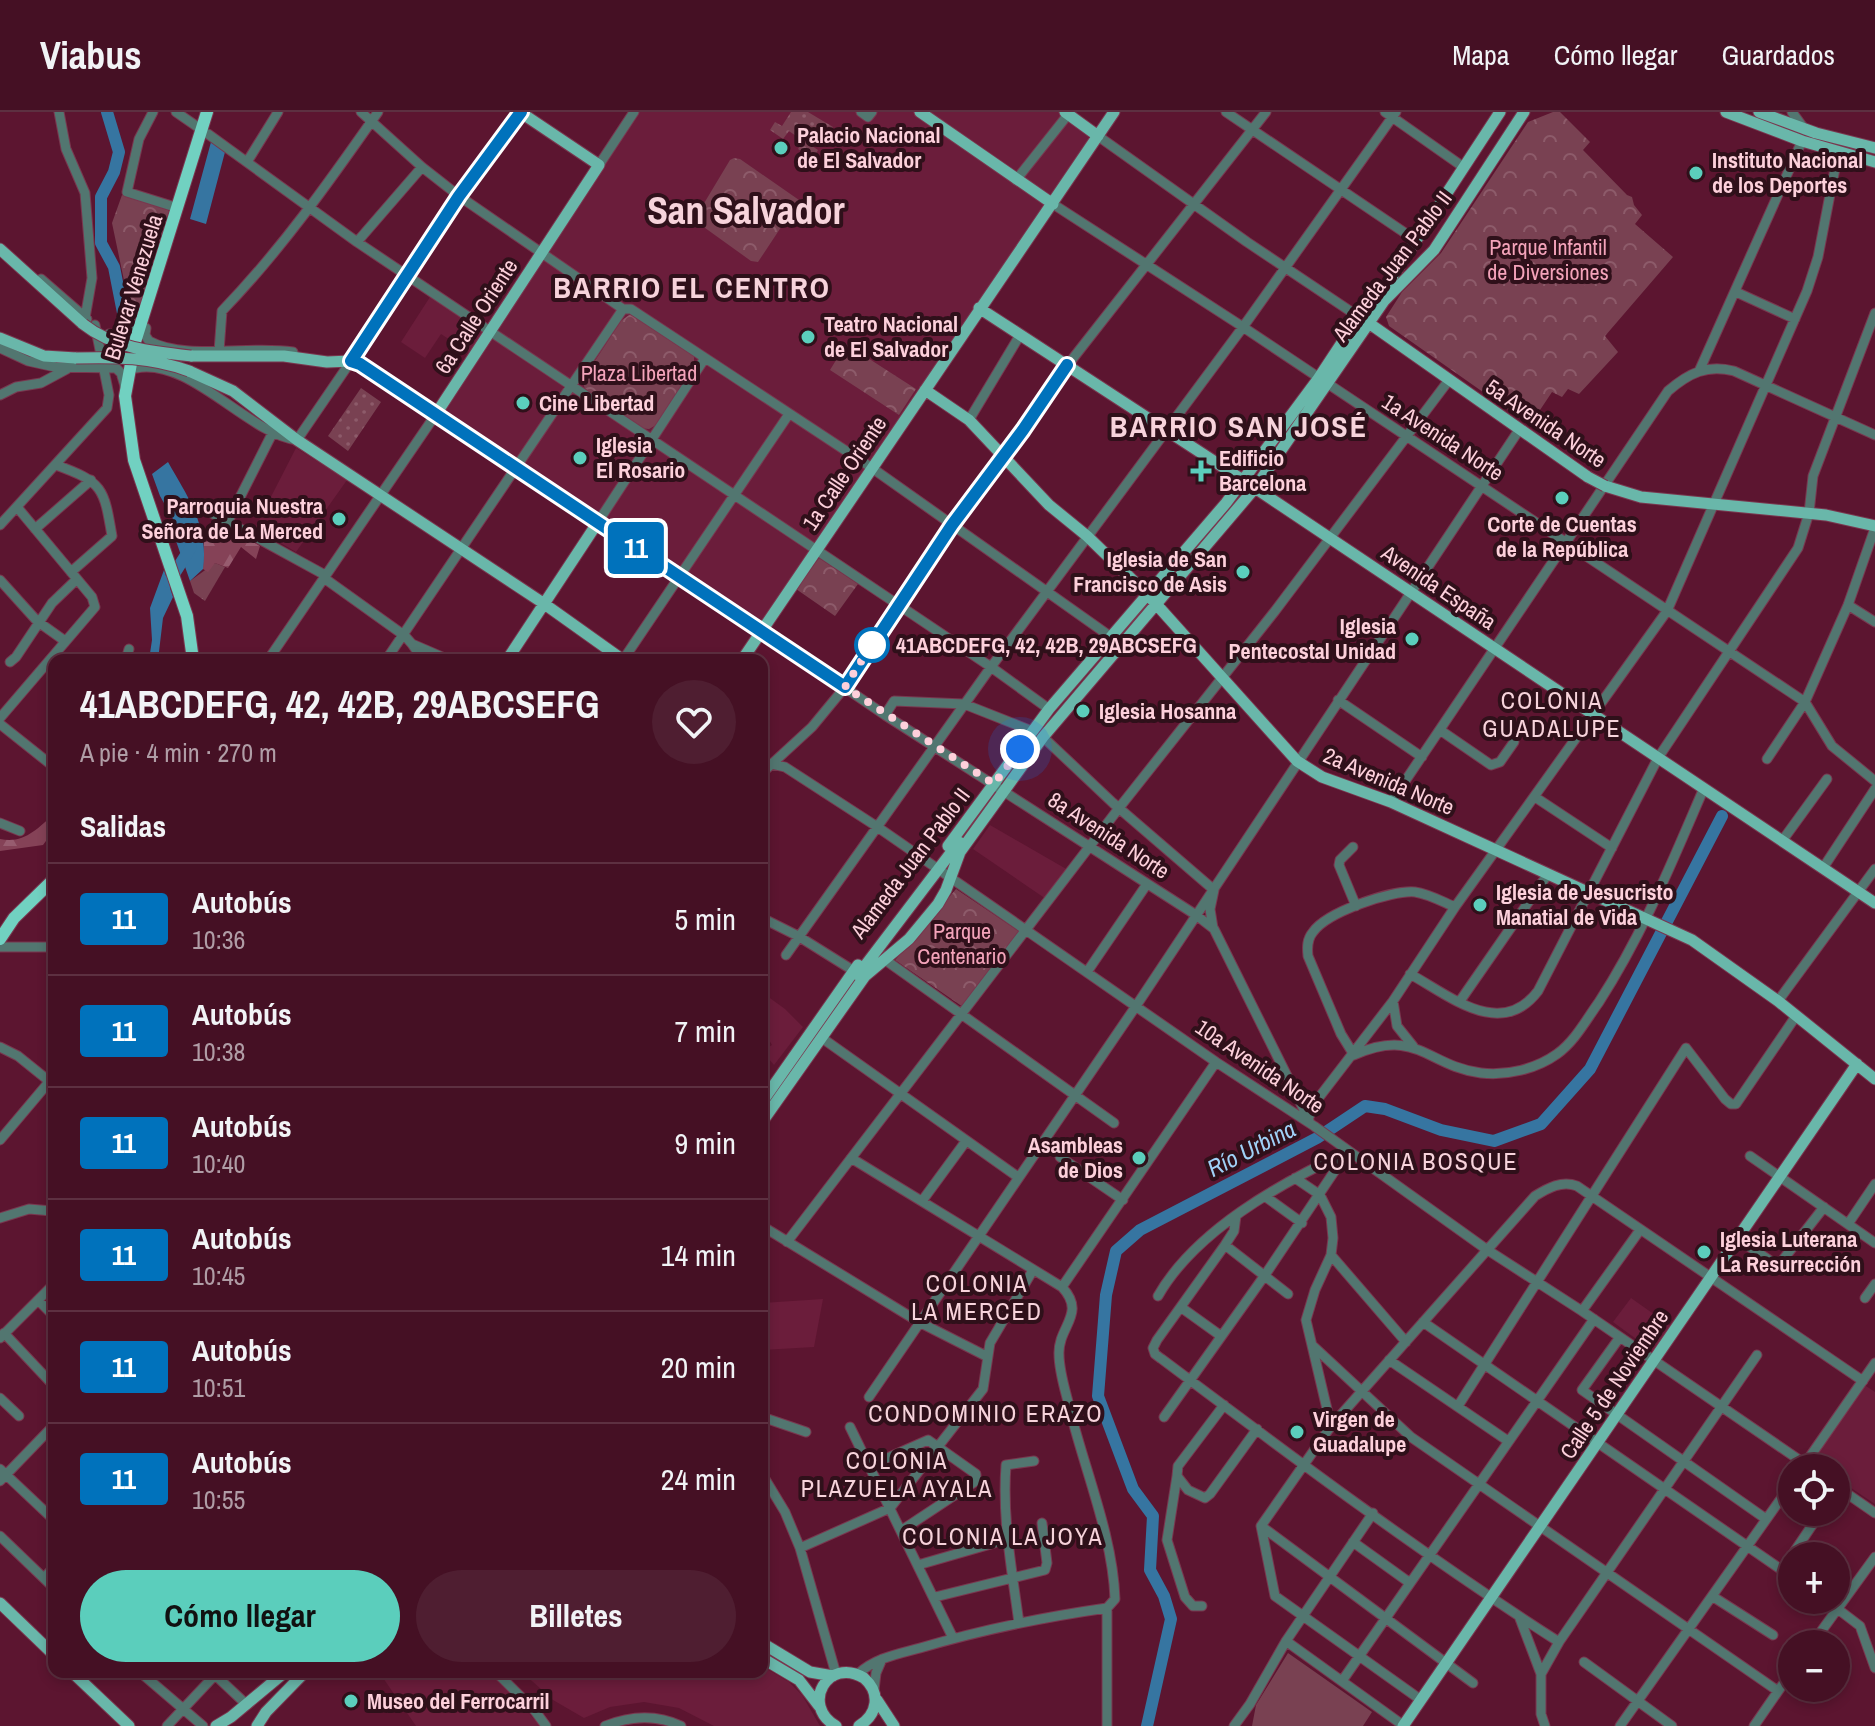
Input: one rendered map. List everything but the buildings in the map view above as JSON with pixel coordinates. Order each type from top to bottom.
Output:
[{"type":"highway","name":"Bulevar Venezuela","points":[[137,459],[132,407],[143,327],[207,134],[207,112]]},
{"type":"highway","name":"Bulevar Venezuela","points":[[199,654],[190,615],[128,428],[125,389],[178,208],[215,112]]},
{"type":"highway","name":"Bulevar Venezuela","points":[[190,615],[193,654]]},
{"type":"highway","points":[[0,928],[27,895],[48,876]]},
{"type":"highway","points":[[0,939],[14,918],[48,885]]},
{"type":"main road","points":[[0,246],[88,322],[96,334],[116,343],[191,356],[284,356],[327,362],[347,361],[520,112],[599,165]]},
{"type":"main road","name":"1a Avenida Norte","points":[[920,112],[1053,204]]},
{"type":"main road","name":"1a Calle Oriente","points":[[746,654],[1114,112]]},
{"type":"main road","name":"Alameda Juan Pablo II","points":[[768,1114],[865,976],[914,934],[942,897],[942,871],[1038,734],[1249,484],[1323,382],[1365,320],[1411,237],[1492,112]]},
{"type":"main road","points":[[1365,320],[1500,112]]},
{"type":"main road","points":[[1381,294],[1431,245],[1521,112]]},
{"type":"main road","name":"Alameda Juan Pablo II","points":[[1365,320],[1434,250],[1521,112]]},
{"type":"main road","points":[[1726,112],[1804,136],[1875,148]]},
{"type":"main road","points":[[1759,112],[1838,153],[1875,162]]},
{"type":"main road","points":[[1067,113],[1098,136]]},
{"type":"main road","name":"6a Calle Oriente","points":[[436,414],[599,165]]},
{"type":"main road","name":"Avenida España","points":[[979,308],[1249,484],[1875,903]]},
{"type":"main road","name":"5a Avenida Norte","points":[[1365,320],[1519,430],[1611,489],[1641,497],[1809,513],[1875,527]]},
{"type":"main road","points":[[0,338],[44,356],[133,358],[167,363],[233,391],[297,440],[615,654]]},
{"type":"main road","name":"8a Avenida Norte","points":[[347,361],[360,364],[762,631]]},
{"type":"main road","name":"2a Avenida Norte","points":[[925,390],[969,420],[1049,505],[1087,536],[1153,599],[1297,761],[1322,777],[1391,802],[1681,934],[1778,1001],[1875,1079]]},
{"type":"main road","points":[[511,654],[598,522]]},
{"type":"main road","points":[[768,1099],[859,968],[910,929],[932,901],[942,871],[955,848],[1038,733],[1153,599]]},
{"type":"main road","name":"Alameda Juan Pablo II","points":[[1038,734],[1049,709],[1111,637],[1153,599]]},
{"type":"main road","name":"Alameda Juan Pablo II","points":[[768,1094],[859,968],[960,852],[999,788]]},
{"type":"main road","name":"Calle 5 de Noviembre","points":[[1404,1726],[1857,1064]]},
{"type":"main road","points":[[0,1603],[48,1649]]},
{"type":"main road","points":[[768,1647],[810,1672],[858,1674],[868,1680],[894,1726]]},
{"type":"main road","points":[[768,1662],[799,1680],[831,1724]]},
{"type":"main road","points":[[820,1708],[821,1691],[834,1675]]},
{"type":"main road","points":[[81,1678],[129,1726]]},
{"type":"main road","points":[[228,1723],[284,1678]]},
{"type":"main road","points":[[216,1726],[228,1723],[284,1678]]},
{"type":"main road","points":[[254,1726],[284,1678]]},
{"type":"main road","points":[[254,1726],[299,1678]]},
{"type":"main road","points":[[863,1725],[873,1712],[875,1694]]},
{"type":"street","points":[[0,525],[107,408],[109,398],[103,366],[88,322],[92,278],[85,193],[66,149],[59,112]]},
{"type":"street","points":[[153,112],[139,139],[127,192],[178,208]]},
{"type":"street","points":[[176,112],[357,242],[735,494],[1049,709]]},
{"type":"street","points":[[247,162],[278,112]]},
{"type":"street","points":[[361,112],[375,116],[422,167],[459,196],[623,309],[631,309],[872,468],[1111,637]]},
{"type":"street","name":"6a Calle Oriente","points":[[599,165],[634,112]]},
{"type":"street","points":[[1226,112],[1411,237]]},
{"type":"street","points":[[768,761],[812,727],[845,687],[952,525],[1067,365],[1266,112]]},
{"type":"street","points":[[1391,802],[1668,391],[1700,369],[1804,136],[1792,112]]},
{"type":"street","points":[[1016,180],[1067,113]]},
{"type":"street","points":[[786,955],[1046,590],[1243,327],[1391,114],[1459,164]]},
{"type":"street","points":[[219,351],[222,311],[310,209],[375,116]]},
{"type":"street","points":[[1098,136],[1365,320]]},
{"type":"street","points":[[1283,1106],[1303,1108],[1317,1100],[1354,1055],[1455,907],[1667,611],[1795,319],[1818,257],[1838,153]]},
{"type":"street","points":[[357,242],[422,167]]},
{"type":"street","name":"1a Avenida Norte","points":[[1053,204],[1805,702],[1832,746],[1875,781]]},
{"type":"street","points":[[1736,292],[1795,319]]},
{"type":"street","points":[[393,654],[408,640],[463,549],[623,309]]},
{"type":"street","points":[[1410,974],[1460,1001],[1486,1013],[1496,1014],[1519,1009],[1530,1001],[1545,980],[1658,758],[1798,548],[1809,513],[1813,476],[1875,313]]},
{"type":"street","points":[[88,322],[111,335],[124,338],[143,327],[149,341],[169,347],[219,351],[278,350],[347,361],[297,440],[273,432],[160,366],[160,349],[169,347]]},
{"type":"street","points":[[969,420],[1020,335]]},
{"type":"street","points":[[0,348],[28,361],[67,369],[103,366],[118,369],[125,389]]},
{"type":"street","points":[[598,522],[705,358]]},
{"type":"street","points":[[136,368],[146,366],[167,371]]},
{"type":"street","points":[[1700,369],[1723,368],[1767,383],[1875,435]]},
{"type":"street","points":[[0,395],[16,387],[41,383],[67,369]]},
{"type":"street","points":[[787,1242],[1449,380]]},
{"type":"street","name":"6a Calle Oriente","points":[[272,654],[436,414]]},
{"type":"street","points":[[627,654],[789,414]]},
{"type":"street","points":[[869,1397],[1214,890],[1519,430]]},
{"type":"street","points":[[228,521],[273,432]]},
{"type":"street","points":[[10,662],[52,603],[112,536],[107,505],[91,480],[56,465]]},
{"type":"street","points":[[35,529],[91,480]]},
{"type":"street","points":[[17,507],[92,597],[95,607],[54,654]]},
{"type":"street","points":[[206,510],[324,576],[408,640],[437,654]]},
{"type":"street","points":[[1767,759],[1805,702],[1848,605],[1875,527]]},
{"type":"street","points":[[0,580],[38,622],[65,641]]},
{"type":"street","points":[[1848,605],[1875,622]]},
{"type":"street","name":"8a Avenida Norte","points":[[762,631],[885,715],[1214,929],[1311,1123]]},
{"type":"street","points":[[408,640],[418,654]]},
{"type":"street","points":[[128,654],[129,649]]},
{"type":"street","points":[[48,662],[0,721],[48,761]]},
{"type":"street","points":[[1338,700],[1422,757]]},
{"type":"street","points":[[885,715],[894,701],[964,704],[1038,734],[1214,890]]},
{"type":"street","points":[[1440,730],[1491,765],[1500,762],[1514,742]]},
{"type":"street","name":"10a Avenida Norte","points":[[768,762],[785,767],[876,826],[1788,1454]]},
{"type":"street","points":[[1782,841],[1827,779]]},
{"type":"street","points":[[1354,1055],[1383,1045],[1413,1046],[1461,1069],[1506,1073],[1534,1066],[1557,1053],[1576,1036],[1653,921],[1704,788]]},
{"type":"street","points":[[1823,868],[1875,789]]},
{"type":"street","points":[[1535,797],[1612,848]]},
{"type":"street","points":[[0,823],[20,831]]},
{"type":"street","points":[[1353,847],[1339,865],[1356,906]]},
{"type":"street","points":[[1778,1001],[1875,869]]},
{"type":"street","points":[[1460,1001],[1548,874]]},
{"type":"street","points":[[1087,972],[1147,884]]},
{"type":"street","points":[[1214,890],[1210,909],[1214,929]]},
{"type":"street","points":[[1354,1055],[1341,1034],[1308,956],[1310,936],[1323,922],[1391,894],[1413,892],[1455,907]]},
{"type":"street","points":[[768,921],[859,968]]},
{"type":"street","points":[[0,947],[48,947]]},
{"type":"street","points":[[884,959],[1114,1123]]},
{"type":"street","points":[[1393,1001],[1397,1026],[1413,1046]]},
{"type":"street","points":[[1458,1406],[1686,1048],[1725,1099],[1736,1104],[1796,1016]]},
{"type":"street","points":[[822,1038],[1018,1177]]},
{"type":"street","points":[[0,1047],[48,1075]]},
{"type":"street","points":[[1062,1287],[1216,1062]]},
{"type":"street","points":[[1268,1096],[1277,1097],[1284,1093],[1289,1081]]},
{"type":"street","points":[[0,1140],[48,1083]]},
{"type":"street","points":[[1294,1092],[1308,1098],[1325,1090]]},
{"type":"street","points":[[1311,1123],[1317,1100]]},
{"type":"street","points":[[922,1201],[966,1141]]},
{"type":"street","points":[[1158,1296],[1168,1278],[1202,1242],[1236,1216],[1295,1178],[1348,1151]]},
{"type":"street","points":[[1164,1417],[1302,1223],[1348,1151]]},
{"type":"street","points":[[1750,1156],[1875,1243]]},
{"type":"street","points":[[1060,1157],[1123,1200]]},
{"type":"street","points":[[851,1158],[1062,1287],[1071,1297],[1074,1306],[1058,1352],[1075,1430],[1114,1573],[1115,1599],[1107,1608],[953,1638],[882,1659],[858,1674]]},
{"type":"street","points":[[1295,1178],[1320,1195],[1331,1217],[1331,1255],[1306,1320],[1331,1426]]},
{"type":"street","points":[[1421,1700],[1275,1596],[1261,1526],[1331,1426],[1535,1196],[1560,1184],[1573,1184],[1593,1195],[1710,1279],[1863,1381]]},
{"type":"street","points":[[1848,1224],[1875,1184]]},
{"type":"street","points":[[1266,1197],[1302,1223]]},
{"type":"street","points":[[1738,1239],[1778,1266],[1824,1207]]},
{"type":"street","points":[[0,1218],[29,1209],[48,1211]]},
{"type":"street","points":[[1236,1216],[1234,1231],[1153,1348],[1155,1354],[1430,1554],[1559,1642]]},
{"type":"street","points":[[768,1230],[919,1322],[986,1356]]},
{"type":"street","points":[[1582,1311],[1640,1230]]},
{"type":"street","points":[[1225,1245],[1288,1294]]},
{"type":"street","points":[[1331,1255],[1406,1342]]},
{"type":"street","points":[[800,1548],[890,1508],[983,1389],[990,1343],[1033,1270]]},
{"type":"street","points":[[1865,1298],[1875,1284]]},
{"type":"street","points":[[48,1290],[2,1336],[48,1380]]},
{"type":"street","points":[[38,1300],[48,1310]]},
{"type":"street","points":[[1182,1308],[1221,1336]]},
{"type":"street","points":[[1342,1681],[1594,1319]]},
{"type":"street","points":[[1423,1322],[1778,1567]]},
{"type":"street","points":[[1620,1337],[1582,1390],[1766,1519]]},
{"type":"street","points":[[1312,1345],[1411,1437],[1778,1691],[1754,1726]]},
{"type":"street","points":[[1541,1674],[1559,1642],[1757,1355]]},
{"type":"street","points":[[1389,1360],[1508,1441]]},
{"type":"street","points":[[1815,1454],[1875,1363]]},
{"type":"street","points":[[0,1398],[19,1416]]},
{"type":"street","points":[[1202,1606],[1193,1606],[1185,1597],[1167,1540],[1178,1466],[1224,1405]]},
{"type":"street","points":[[768,1419],[806,1432]]},
{"type":"street","points":[[850,1427],[953,1638]]},
{"type":"street","points":[[1177,1476],[1188,1490],[1205,1498],[1257,1429]]},
{"type":"street","points":[[48,1431],[2,1475],[48,1515]]},
{"type":"street","points":[[869,1466],[925,1440],[939,1447],[977,1477],[902,1530]]},
{"type":"street","points":[[1019,1623],[1008,1539],[1004,1489],[1006,1465],[1034,1461]]},
{"type":"street","points":[[768,1484],[785,1512],[800,1548],[834,1675]]},
{"type":"street","points":[[1850,1496],[1875,1513]]},
{"type":"street","points":[[1620,1726],[1778,1502]]},
{"type":"street","points":[[1234,1726],[1286,1641],[1373,1513]]},
{"type":"street","points":[[935,1597],[1045,1570],[1047,1563],[1042,1523]]},
{"type":"street","points":[[1261,1526],[1473,1683]]},
{"type":"street","points":[[0,1536],[48,1582]]},
{"type":"street","points":[[918,1565],[1008,1539]]},
{"type":"street","points":[[1353,1542],[1410,1583]]},
{"type":"street","points":[[1850,1591],[1875,1557]]},
{"type":"street","points":[[44,1578],[48,1574]]},
{"type":"street","points":[[1712,1596],[1773,1635]]},
{"type":"street","points":[[1107,1608],[1107,1726]]},
{"type":"street","points":[[1845,1614],[1860,1626],[1875,1668]]},
{"type":"street","points":[[1519,1616],[1541,1674],[1541,1714],[1545,1726]]},
{"type":"street","points":[[1286,1641],[1404,1726]]},
{"type":"street","points":[[875,1694],[876,1673],[882,1659]]},
{"type":"street","points":[[1584,1662],[1672,1726]]},
{"type":"street","points":[[147,1678],[203,1726]]},
{"type":"street","points":[[167,1726],[210,1678]]},
{"type":"street","points":[[219,1678],[247,1705]]},
{"type":"street","points":[[502,1678],[546,1726]]},
{"type":"street","points":[[605,1726],[649,1716],[681,1726]]},
{"type":"shaded area","points":[[637,112],[1064,112],[1098,136],[762,631],[436,414]]},
{"type":"shaded area","points":[[430,297],[483,333],[470,353],[441,334],[425,358],[401,342]]},
{"type":"shaded area","points":[[296,448],[347,480],[296,552],[255,528]]},
{"type":"shaded area","points":[[990,825],[1068,870],[1046,899],[973,849]]},
{"type":"shaded area","points":[[768,997],[803,1027],[774,1065],[768,1058],[768,1047],[772,1045],[768,1038]]},
{"type":"shaded area","points":[[1631,1298],[1672,1327],[1654,1352],[1613,1322]]},
{"type":"shaded area","points":[[823,1299],[814,1347],[768,1350],[768,1303]]},
{"type":"shaded area","points":[[1866,1386],[1875,1392],[1875,1504],[1850,1487],[1850,1454],[1817,1454],[1859,1389]]},
{"type":"shaded area","points":[[768,1670],[789,1682],[802,1695],[820,1726],[714,1726],[679,1708],[644,1702],[610,1707],[584,1718],[541,1693],[542,1690],[529,1678],[768,1678]]},
{"type":"shaded area","points":[[383,1678],[495,1678],[541,1726],[416,1726]]},
{"type":"green space","points":[[791,112],[808,112],[833,127],[829,134],[823,131],[812,146],[818,150],[813,159],[798,149],[803,141],[789,131],[783,139],[770,130],[775,122],[782,126]]},
{"type":"green space","name":"Parque Infantil de Diversiones","points":[[1560,112],[1590,142],[1583,150],[1632,197],[1642,215],[1635,224],[1673,257],[1605,336],[1618,352],[1579,394],[1568,389],[1562,397],[1552,392],[1530,425],[1389,326],[1386,317],[1402,292],[1441,253],[1528,122]]},
{"type":"green space","points":[[734,158],[740,159],[799,200],[758,262],[751,261],[694,220]]},
{"type":"green space","points":[[122,195],[170,213],[134,328],[112,223]]},
{"type":"green space","points":[[1573,250],[1595,276],[1581,289],[1557,262]]},
{"type":"green space","name":"Plaza Libertad","points":[[629,315],[694,355],[694,369],[658,424],[649,429],[640,428],[585,391],[583,379],[621,321]]},
{"type":"green space","points":[[846,344],[916,389],[899,415],[830,370]]},
{"type":"green space","points":[[361,388],[381,402],[348,451],[328,436]]},
{"type":"green space","points":[[232,530],[260,546],[256,559],[241,547],[228,568],[215,563],[208,572],[203,569],[204,542],[209,541],[215,531],[227,535]]},
{"type":"green space","points":[[819,558],[858,584],[835,616],[796,589]]},
{"type":"green space","points":[[215,563],[225,567],[205,601],[194,593],[190,581]]},
{"type":"green space","points":[[48,819],[48,838],[43,845],[0,851],[0,839],[16,839],[36,830]]},
{"type":"green space","name":"Parque Centenario","points":[[956,889],[1020,932],[963,1007],[895,960]]},
{"type":"green space","points":[[1288,1653],[1372,1712],[1363,1726],[1252,1726],[1256,1705]]},
{"type":"water","points":[[211,142],[225,152],[206,224],[190,219]]},
{"type":"water","points":[[168,462],[195,513],[203,539],[203,569],[190,581],[176,541],[173,519],[152,474]]},
{"type":"water","points":[[164,570],[173,597],[163,618],[159,654],[150,654],[150,608]]},
{"type":"waterway","points":[[107,112],[119,152],[114,172],[101,197],[101,243],[114,267],[126,328]]},
{"type":"waterway","points":[[169,582],[191,547]]},
{"type":"waterway","name":"Río Urbina","points":[[1147,1726],[1171,1619],[1164,1596],[1150,1570],[1153,1516],[1133,1489],[1098,1396],[1106,1295],[1116,1251],[1140,1230],[1317,1138],[1365,1106],[1385,1109],[1441,1130],[1494,1141],[1541,1124],[1590,1069],[1722,816]]},
{"type":"bus line","name":"11","points":[[521,112],[459,196],[351,361],[360,364],[845,687],[952,525],[1067,365]]},
{"type":"place","name":"Palacio Nacional de El Salvador","points":[[781,148]]},
{"type":"place","name":"Instituto Nacional de los Deportes","points":[[1696,173]]},
{"type":"place","name":"Teatro Nacional de El Salvador","points":[[808,337]]},
{"type":"place","name":"Cine Libertad","points":[[523,403]]},
{"type":"place","name":"Iglesia El Rosario","points":[[580,458]]},
{"type":"place","name":"Edificio Barcelona","points":[[1201,471]]},
{"type":"place","name":"Corte de Cuentas de la República","points":[[1562,498]]},
{"type":"place","name":"Parroquia Nuestra Señora de La Merced","points":[[339,519]]},
{"type":"place","name":"Iglesia de San Francisco de Asis","points":[[1243,572]]},
{"type":"place","name":"Iglesia Pentecostal Unidad","points":[[1412,639]]},
{"type":"place","name":"41ABCDEFG, 42, 42B, 29ABCSEFG","points":[[872,645]]},
{"type":"place","name":"Iglesia Hosanna","points":[[1083,711]]},
{"type":"place","name":"Iglesia de Jesucristo Manatial de Vida","points":[[1480,905]]},
{"type":"place","name":"Asambleas de Dios","points":[[1139,1158]]},
{"type":"place","name":"Iglesia Luterana La Resurrección","points":[[1704,1252]]},
{"type":"place","name":"Virgen de Guadalupe","points":[[1297,1432]]},
{"type":"place","name":"Museo del Ferrocarril","points":[[351,1701]]},
{"type":"district","name":"San Salvador","points":[[746,210]]},
{"type":"district","name":"BARRIO EL CENTRO","points":[[692,287]]},
{"type":"district","name":"BARRIO SAN JOSÉ","points":[[1239,426]]},
{"type":"district","name":"COLONIA GUADALUPE","points":[[1552,714]]},
{"type":"district","name":"COLONIA BOSQUE","points":[[1416,1161]]},
{"type":"district","name":"COLONIA LA MERCED","points":[[977,1297]]},
{"type":"district","name":"CONDOMINIO ERAZO","points":[[986,1413]]},
{"type":"district","name":"COLONIA PLAZUELA AYALA","points":[[897,1474]]},
{"type":"district","name":"COLONIA LA JOYA","points":[[1003,1536]]},
{"type":"route","points":[[872,645],[874,641],[845,687],[994,784],[1020,749]]}]
